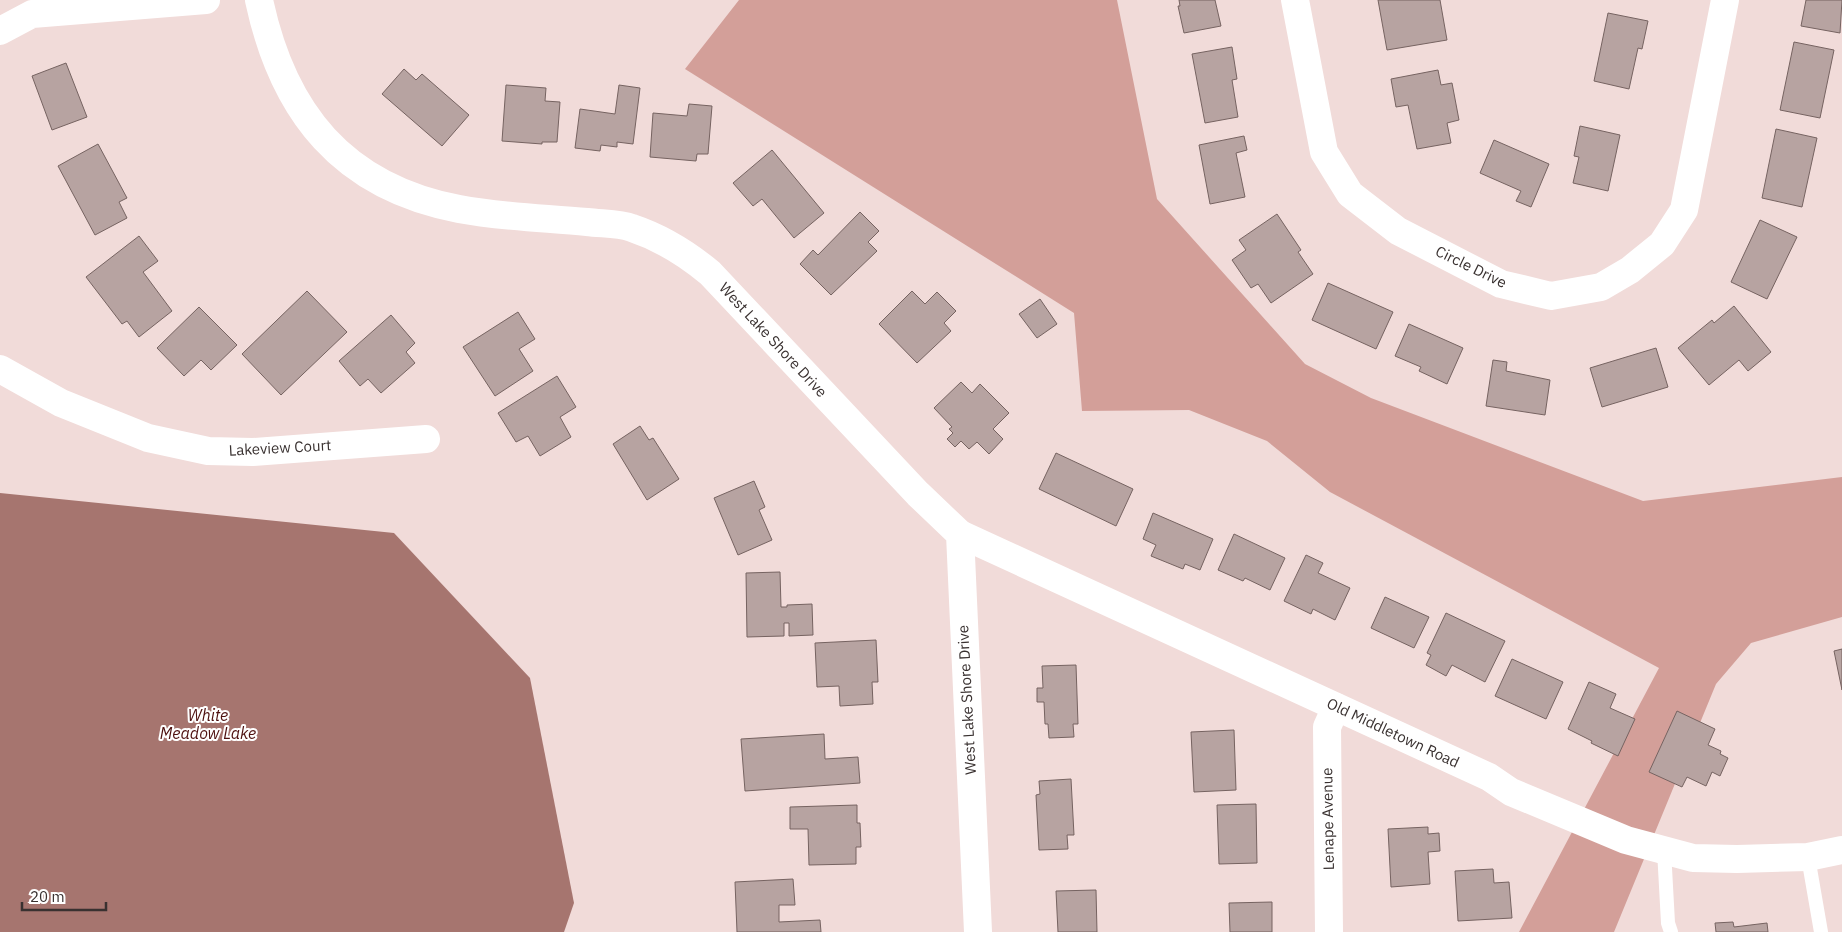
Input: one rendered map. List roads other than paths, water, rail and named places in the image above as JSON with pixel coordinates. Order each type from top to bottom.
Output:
[{"type":"street","points":[[0,31],[32,14],[206,0]]},
{"type":"street","name":"West Lake Shore Drive","points":[[259,0],[266,32],[279,68],[295,100],[328,144],[358,170],[392,189],[426,201],[460,209],[630,227],[679,248],[710,273],[918,494],[960,534],[978,932]]},
{"type":"street","name":"Circle Drive","points":[[1295,0],[1324,152],[1350,194],[1398,231],[1501,284],[1550,296],[1601,287],[1630,270],[1662,244],[1684,210],[1725,0]]},
{"type":"street","name":"Lakeview Court","points":[[0,369],[62,403],[148,438],[208,450],[254,452],[426,439]]},
{"type":"street","name":"Old Middletown Road","points":[[960,534],[1489,777],[1511,792],[1626,840],[1693,858],[1808,857],[1842,850]]},
{"type":"street","name":"Lenape Avenue","points":[[1329,932],[1326,727],[1336,707]]},
{"type":"lane","points":[[1664,850],[1668,923],[1671,932]]},
{"type":"lane","points":[[1808,857],[1821,932]]},
{"type":"water","name":"White Meadow Lake","points":[[0,493],[394,533],[530,678],[574,903],[564,932],[0,932]]}]
